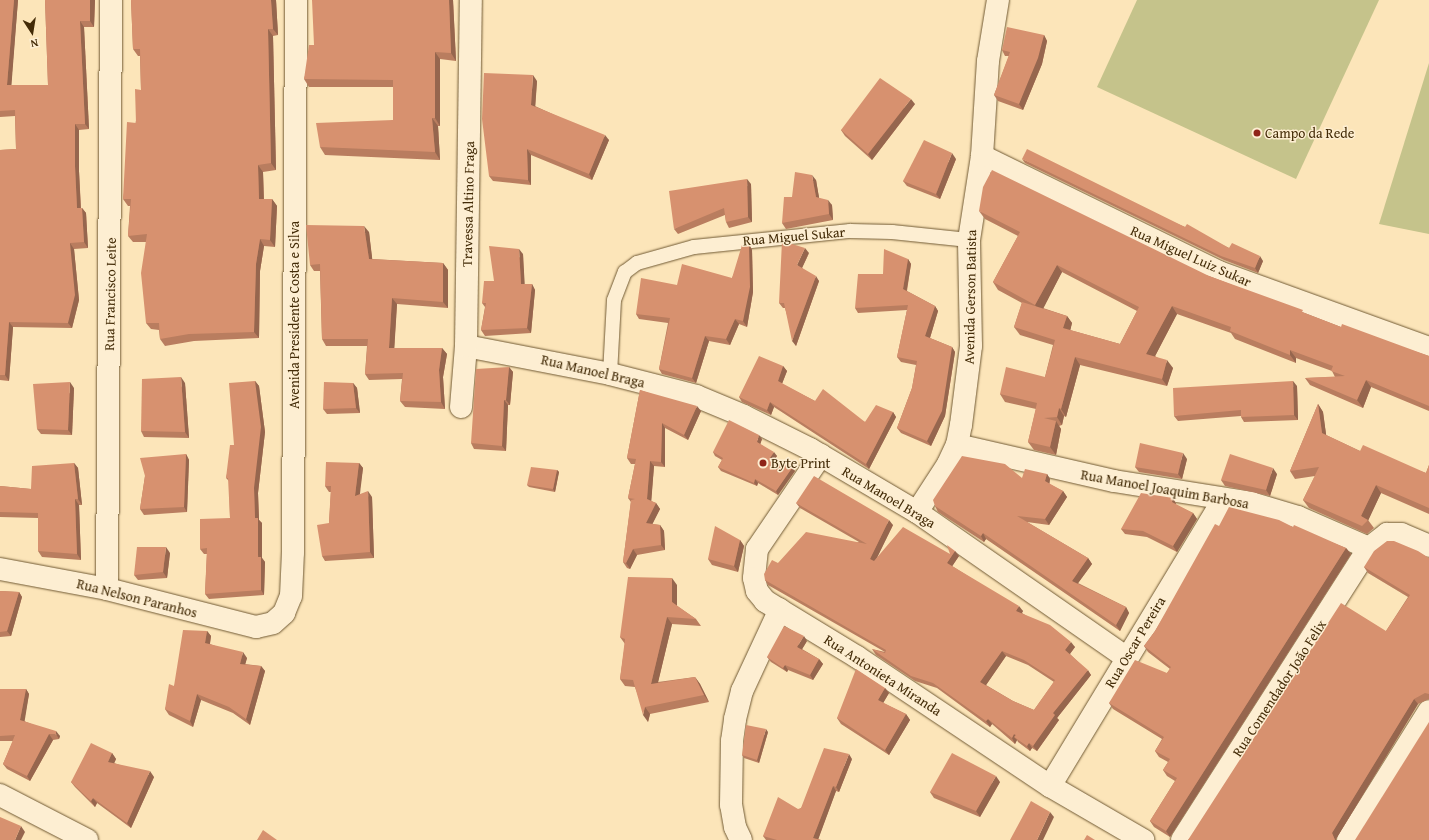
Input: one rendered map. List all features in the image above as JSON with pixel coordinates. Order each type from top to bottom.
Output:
[{"type":"street","name":"Rua Francisco Leite","points":[[108,589],[111,0]]},
{"type":"street","name":"Avenida Presidente Costa e Silva","points":[[273,623],[284,613],[291,596],[293,552],[296,0]]},
{"type":"street","name":"Travessa Altino Fraga","points":[[461,407],[466,346],[471,0]]},
{"type":"street","name":"Avenida Gerson Batista","points":[[918,512],[957,445],[971,346],[969,240],[982,156],[988,62],[998,0]]},
{"type":"street","name":"Rua Miguel Luiz Sukar","points":[[982,156],[1219,272],[1429,348]]},
{"type":"street","name":"Rua Manoel Braga","points":[[466,346],[610,374],[696,396],[744,416],[821,455],[918,512],[1126,657]]},
{"type":"street","name":"Rua Manoel Joaquim Barbosa","points":[[957,445],[1061,470],[1223,500],[1251,503],[1374,543]]},
{"type":"street","name":"Rua Antonieta Miranda","points":[[821,455],[757,549],[753,568],[757,591],[765,601],[857,657],[1050,786],[1143,840]]},
{"type":"street","name":"Rua Oscar Pereira","points":[[1050,786],[1126,657],[1223,500]]},
{"type":"street","points":[[1374,543],[1387,534],[1401,534],[1429,546]]},
{"type":"street","name":"Rua Comendador João Felix","points":[[1182,840],[1374,543]]},
{"type":"street","name":"Rua Nelson Paranhos","points":[[0,569],[108,589],[232,623],[256,627],[273,623]]},
{"type":"street","points":[[741,840],[732,806],[732,741],[735,719],[742,691],[780,609]]},
{"type":"street","points":[[1348,840],[1429,711]]},
{"type":"street","points":[[0,795],[87,840]]},
{"type":"lane","name":"Rua Miguel Sukar","points":[[610,374],[614,300],[626,272],[637,263],[694,247],[775,237],[850,231],[892,232],[969,240]]},
{"type":"shaded area","name":"Campo da Rede","points":[[1137,0],[1379,0],[1296,179],[1097,87]]},
{"type":"shaded area","points":[[1429,63],[1429,234],[1379,224]]},
{"type":"building","points":[[0,0],[14,0],[7,85],[48,85],[45,0],[90,0],[90,21],[80,21],[85,124],[75,124],[75,166],[77,208],[82,208],[84,242],[70,243],[75,295],[68,323],[9,322],[5,375],[0,375],[0,150],[16,149],[15,110],[0,111]]},
{"type":"building","points":[[131,0],[271,0],[273,29],[268,29],[271,163],[258,165],[259,199],[272,199],[270,240],[260,239],[256,264],[254,332],[189,334],[160,339],[159,323],[146,323],[141,273],[147,234],[128,236],[131,199],[123,199],[127,122],[136,123],[135,89],[141,90],[140,49],[133,49]]},
{"type":"building","points":[[312,0],[449,0],[451,53],[435,52],[435,118],[432,118],[435,152],[320,147],[316,123],[393,120],[393,80],[304,79],[309,45],[314,45]]},
{"type":"building","points":[[1007,27],[1044,35],[1038,58],[1019,104],[994,95],[1010,52],[1002,50]]},
{"type":"building","points":[[484,73],[533,75],[531,105],[605,135],[589,174],[527,149],[528,180],[489,176],[482,119]]},
{"type":"building","points":[[880,78],[911,99],[868,154],[841,130]]},
{"type":"building","points":[[924,140],[952,153],[936,194],[903,181]]},
{"type":"building","points":[[1027,149],[1185,227],[1187,224],[1229,248],[1232,243],[1260,256],[1255,268],[1221,256],[1022,159]]},
{"type":"building","points":[[992,170],[1209,276],[1303,310],[1302,312],[1341,327],[1342,324],[1429,356],[1429,406],[1366,380],[1357,400],[1305,378],[1345,376],[1331,371],[1333,366],[1290,350],[1290,355],[1230,331],[1231,327],[1172,306],[1146,354],[1167,360],[1162,379],[1075,357],[1061,409],[1059,408],[1057,417],[1044,418],[1056,421],[1050,447],[1028,442],[1037,403],[1000,394],[1006,367],[1045,377],[1055,340],[1014,327],[1022,302],[1067,316],[1063,328],[1120,344],[1139,307],[1057,265],[1035,305],[993,282],[1020,232],[979,211],[983,187]]},
{"type":"building","points":[[795,172],[812,175],[816,197],[828,200],[829,214],[782,223],[784,197],[792,197]]},
{"type":"building","points":[[747,179],[748,217],[726,222],[724,208],[674,229],[669,191]]},
{"type":"building","points":[[306,225],[364,226],[369,259],[443,263],[443,302],[392,298],[389,348],[442,348],[439,370],[441,402],[400,401],[403,373],[365,374],[368,339],[322,339],[320,264],[310,265]]},
{"type":"building","points":[[782,241],[805,248],[797,265],[816,276],[792,341],[784,303],[779,303]]},
{"type":"building","points":[[749,244],[750,287],[743,321],[735,319],[726,339],[705,336],[692,378],[659,369],[670,318],[636,314],[641,278],[677,285],[682,264],[732,278],[742,245]]},
{"type":"building","points":[[489,246],[519,249],[521,284],[532,284],[527,328],[481,330],[486,303],[482,303],[484,281],[494,281]]},
{"type":"building","points":[[884,249],[908,259],[903,289],[935,306],[925,336],[952,347],[942,411],[927,441],[897,428],[912,388],[917,361],[897,357],[908,305],[855,308],[858,274],[883,274]]},
{"type":"building","points":[[759,356],[783,366],[778,381],[815,401],[823,389],[865,422],[876,405],[893,412],[866,464],[770,402],[767,410],[739,397]]},
{"type":"building","points":[[509,367],[506,400],[504,400],[502,446],[471,443],[476,369]]},
{"type":"building","points":[[181,377],[185,432],[141,431],[142,379]]},
{"type":"building","points":[[255,381],[261,427],[254,488],[255,518],[258,518],[258,557],[261,557],[261,590],[205,594],[207,548],[200,549],[200,519],[230,518],[228,478],[226,478],[230,445],[234,445],[229,383]]},
{"type":"building","points":[[1293,381],[1294,415],[1241,417],[1241,410],[1174,416],[1173,388]]},
{"type":"building","points":[[70,382],[68,430],[37,429],[33,384]]},
{"type":"building","points":[[324,382],[353,383],[356,408],[323,409]]},
{"type":"building","points":[[640,390],[697,406],[684,435],[662,423],[661,462],[650,461],[647,499],[656,503],[646,523],[660,525],[661,545],[633,549],[626,563],[623,562],[631,500],[635,499],[628,498],[636,459],[627,458]]},
{"type":"building","points":[[1318,404],[1322,433],[1360,451],[1363,445],[1426,473],[1429,465],[1429,508],[1376,485],[1361,516],[1368,520],[1362,526],[1303,500],[1319,467],[1290,471]]},
{"type":"building","points":[[729,420],[759,435],[757,442],[774,452],[770,458],[792,468],[776,491],[755,479],[754,483],[718,467],[723,458],[713,452]]},
{"type":"building","points":[[1140,443],[1183,453],[1178,474],[1135,467]]},
{"type":"building","points":[[186,454],[184,507],[140,509],[145,476],[140,458]]},
{"type":"building","points":[[1230,454],[1273,468],[1266,490],[1221,480]]},
{"type":"building","points":[[962,456],[1005,464],[1022,478],[1025,469],[1047,474],[1045,481],[1063,491],[1045,519],[1017,516],[1088,558],[1072,581],[1126,607],[1116,625],[983,533],[981,536],[935,506],[933,500]]},
{"type":"building","points":[[326,462],[359,463],[355,496],[368,491],[370,552],[322,556],[317,525],[329,523],[331,486],[325,486]]},
{"type":"building","points":[[74,463],[78,499],[75,499],[77,554],[38,551],[38,513],[0,512],[0,486],[31,489],[32,466]]},
{"type":"building","points":[[531,467],[557,470],[553,489],[527,485]]},
{"type":"building","points":[[814,476],[889,520],[870,559],[874,561],[903,527],[950,554],[947,545],[955,551],[947,563],[1019,606],[1016,611],[1050,625],[1071,642],[1065,650],[1088,670],[1053,713],[1055,715],[1033,746],[1029,743],[1027,746],[1014,737],[1016,735],[1014,734],[1012,738],[988,719],[986,721],[933,683],[911,676],[872,649],[885,653],[886,650],[765,580],[764,574],[772,560],[778,563],[806,532],[867,544],[796,503]],"holes":[[[1002,651],[1024,660],[1055,680],[1034,710],[1013,701],[980,682]]]},
{"type":"building","points":[[1141,493],[1173,498],[1172,502],[1193,513],[1173,546],[1143,531],[1121,529]]},
{"type":"building","points":[[1229,507],[1279,520],[1293,527],[1294,525],[1346,548],[1166,831],[1150,821],[1177,778],[1163,770],[1170,759],[1155,751],[1164,737],[1109,703],[1135,660],[1167,673],[1171,667],[1144,646],[1155,631],[1215,524],[1219,526]]},
{"type":"building","points":[[715,526],[740,540],[734,566],[708,559]]},
{"type":"building","points":[[1387,541],[1394,541],[1418,551],[1429,558],[1429,694],[1425,693],[1414,699],[1332,833],[1335,840],[1188,840],[1341,603],[1386,631],[1410,595],[1364,567],[1374,551]]},
{"type":"building","points":[[137,547],[166,547],[163,572],[134,575]]},
{"type":"building","points":[[628,577],[672,578],[672,602],[696,619],[667,617],[651,684],[695,677],[704,695],[645,707],[643,715],[633,680],[620,679],[625,639],[620,637]]},
{"type":"building","points":[[0,591],[19,592],[7,631],[0,632]]},
{"type":"building","points":[[784,626],[804,636],[797,647],[819,659],[810,675],[785,665],[783,668],[767,657]]},
{"type":"building","points":[[183,630],[207,631],[205,643],[243,652],[240,664],[261,666],[246,719],[229,707],[197,694],[190,721],[165,709],[169,684],[174,686]]},
{"type":"building","points":[[856,669],[885,688],[878,700],[906,714],[885,750],[837,718]]},
{"type":"building","points":[[0,689],[26,689],[20,720],[56,731],[56,734],[49,734],[27,776],[3,764],[15,735],[0,736]]},
{"type":"building","points":[[1429,722],[1429,840],[1355,840]]},
{"type":"building","points":[[746,725],[766,729],[757,760],[742,755]]},
{"type":"building","points":[[91,743],[112,753],[108,762],[150,771],[127,823],[93,798],[91,801],[71,782]]},
{"type":"building","points":[[824,748],[849,754],[836,787],[833,786],[813,838],[821,840],[777,840],[763,836],[778,797],[798,809],[801,808]]},
{"type":"building","points":[[952,753],[996,776],[976,811],[930,792]]},
{"type":"building","points":[[1031,801],[1050,812],[1037,840],[1010,840]]},
{"type":"building","points":[[0,817],[21,826],[15,840],[0,840]]},
{"type":"building","points":[[263,830],[277,840],[257,840]]},
{"type":"building","points":[[1087,835],[1095,840],[1084,840]]},
{"type":"place","name":"Campo da Rede","points":[[1257,133]]},
{"type":"place","name":"Byte Print","points":[[763,463]]}]
